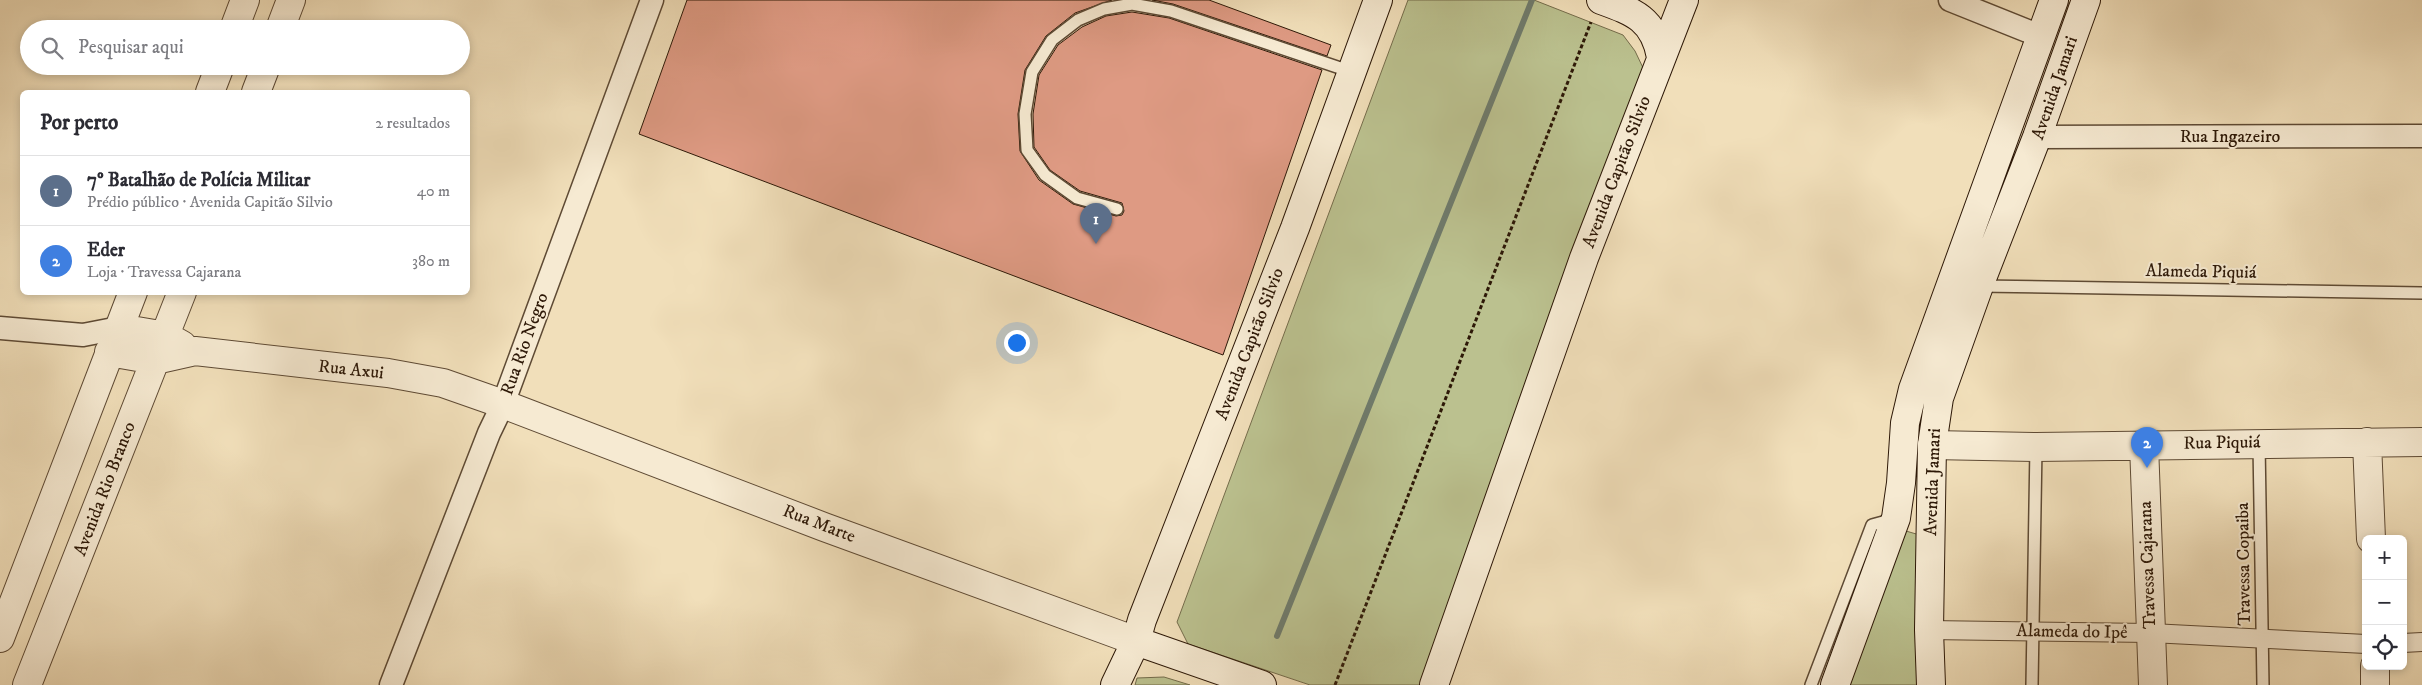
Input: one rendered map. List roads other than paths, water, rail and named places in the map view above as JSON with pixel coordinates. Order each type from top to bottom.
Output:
[{"type":"main road","points":[[237,20],[245,0]]},
{"type":"main road","points":[[283,20],[291,0]]},
{"type":"main road","name":"Avenida Capitão Silvio","points":[[1115,685],[1136,641],[1145,611],[1295,228],[1378,0]]},
{"type":"main road","name":"Avenida Capitão Silvio","points":[[1434,685],[1584,258],[1684,0]]},
{"type":"main road","name":"Avenida Jamari","points":[[1931,685],[1929,630],[1932,445],[1939,398],[1967,282],[2040,36],[2054,0]]},
{"type":"main road","name":"Avenida Jamari","points":[[1835,685],[1896,518],[1901,483],[1905,423],[1913,389],[2038,137],[2086,0]]},
{"type":"main road","points":[[1596,10],[1630,12],[1645,21],[1657,41],[1661,57]]},
{"type":"main road","points":[[211,90],[217,75]]},
{"type":"main road","points":[[257,90],[263,75]]},
{"type":"main road","points":[[0,638],[132,295]]},
{"type":"main road","name":"Avenida Rio Branco","points":[[27,685],[181,295]]},
{"type":"main road","name":"Rua Axui","points":[[114,340],[161,348],[388,373],[443,383],[503,404]]},
{"type":"main road","name":"Rua Marte","points":[[503,404],[824,527],[1262,685]]},
{"type":"main road","name":"Rua Piquiá","points":[[1932,445],[2036,447],[2259,442],[2422,442]]},
{"type":"main road","points":[[2367,442],[2371,535]]},
{"type":"main road","name":"Travessa Cajarana","points":[[2144,445],[2153,685]]},
{"type":"main road","points":[[2375,670],[2375,685]]},
{"type":"street","name":"Rua Rio Negro","points":[[391,685],[488,433],[503,404],[652,0]]},
{"type":"street","points":[[1950,0],[2040,36]]},
{"type":"street","name":"Rua Ingazeiro","points":[[2038,137],[2422,136]]},
{"type":"street","name":"Rua Axui","points":[[0,328],[82,335],[114,340]]},
{"type":"street","name":"Alameda do Ipê","points":[[1929,630],[2151,634],[2362,644]]},
{"type":"street","points":[[2407,643],[2422,642]]},
{"type":"lane","points":[[1117,209],[1077,198],[1045,175],[1027,150],[1025,114],[1032,72],[1052,40],[1078,20],[1104,9],[1141,5],[1170,11],[1352,72]]},
{"type":"lane","name":"Alameda Piquiá","points":[[1967,282],[2422,293]]},
{"type":"lane","name":"Travessa Copaiba","points":[[2259,442],[2263,685]]},
{"type":"lane","points":[[2032,685],[2036,447]]},
{"type":"lane","name":"Avenida Jamari","points":[[1811,685],[1872,525],[1896,518]]},
{"type":"waterway","points":[[1277,636],[1532,0]]},
{"type":"place","name":"7º Batalhão de Polícia Militar","points":[[1096,244]]},
{"type":"place","name":"Eder","points":[[2147,468]]}]
